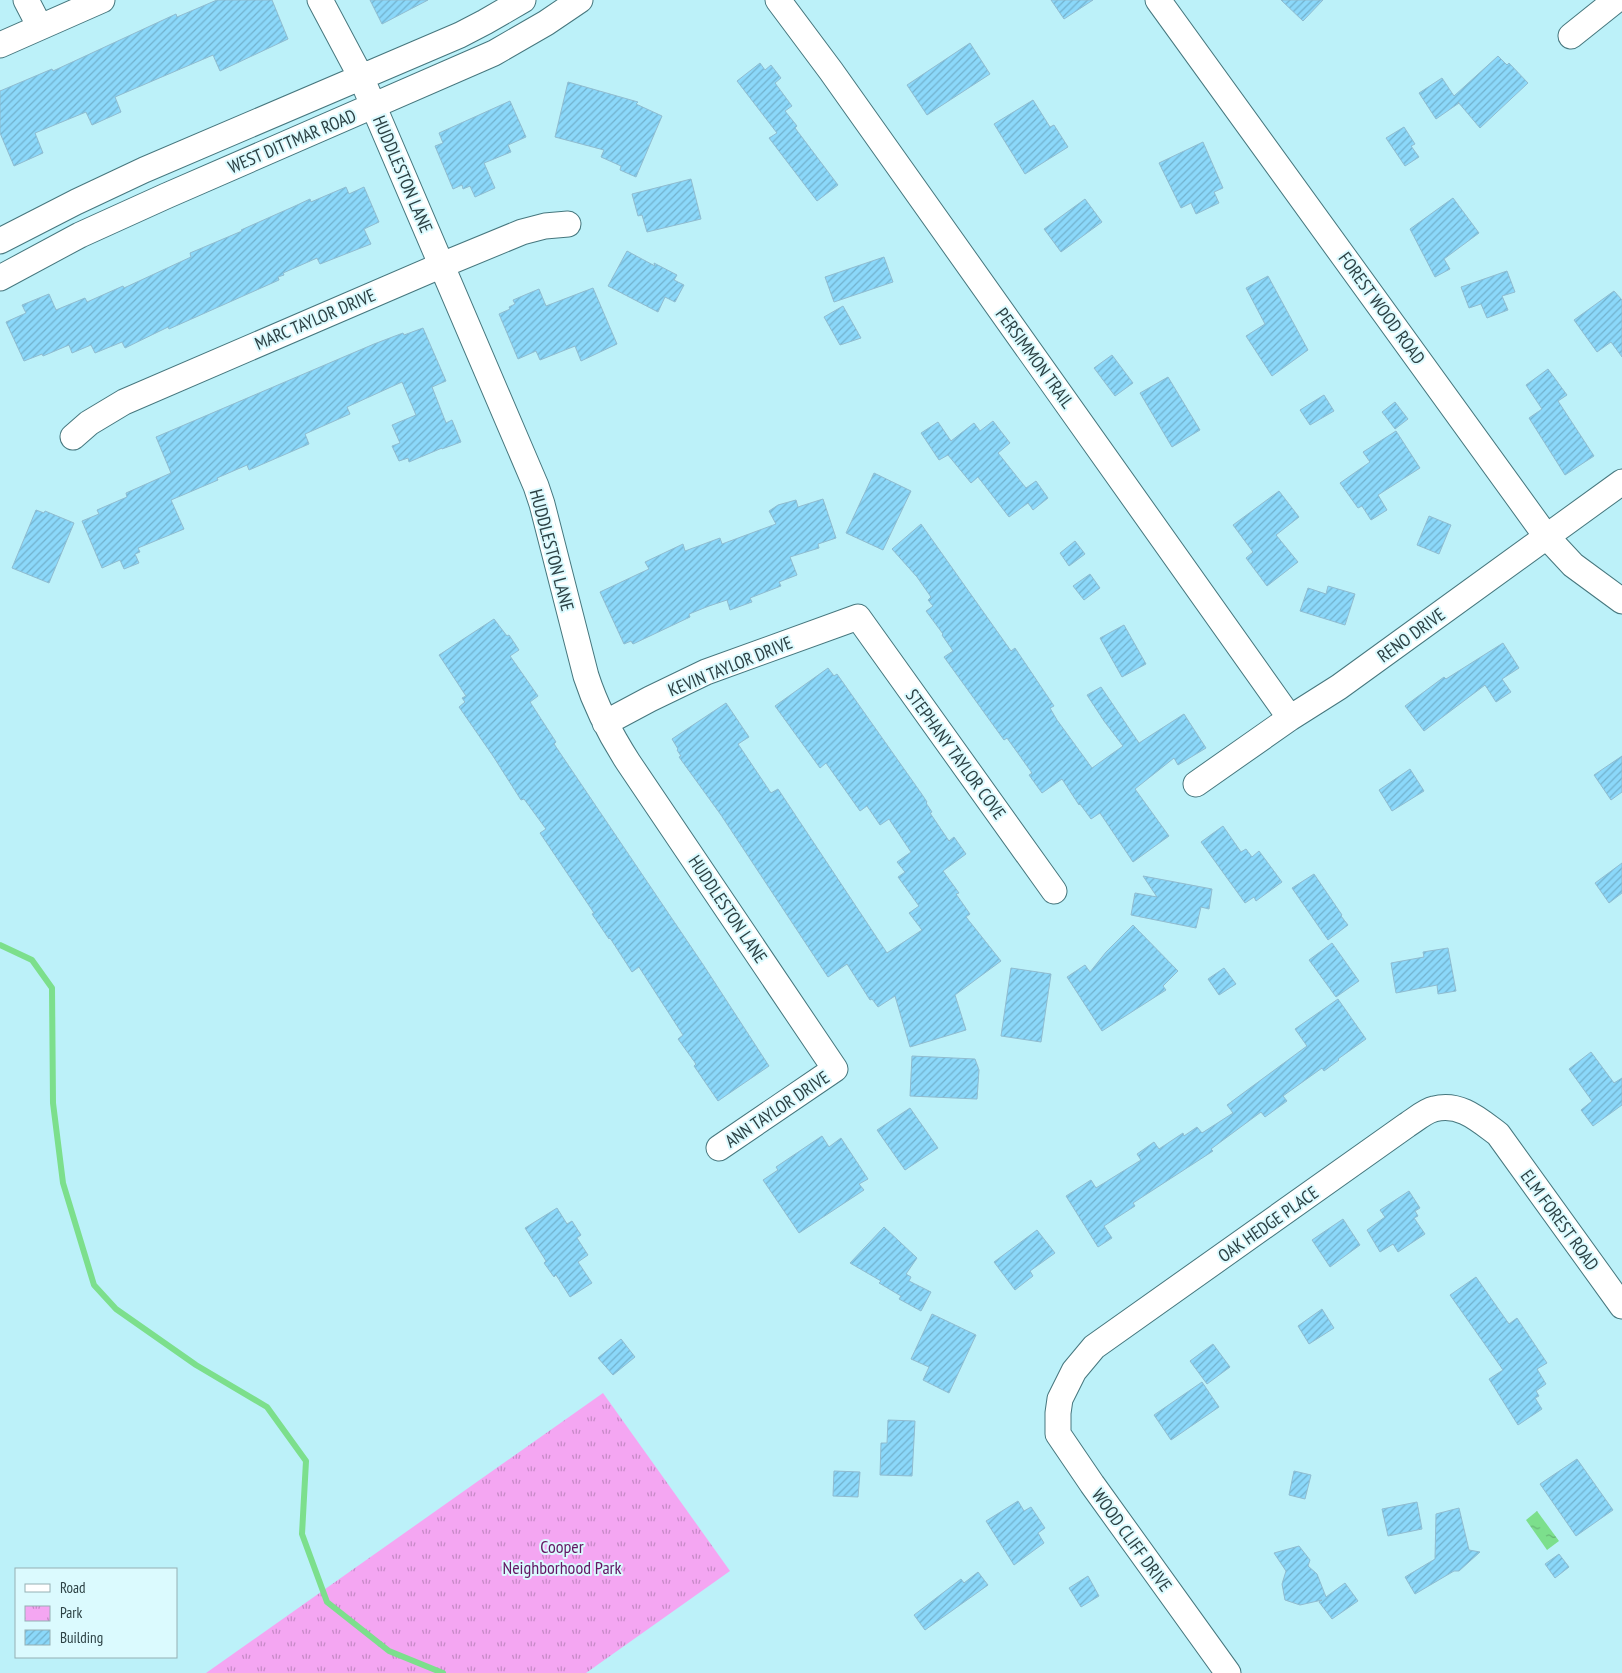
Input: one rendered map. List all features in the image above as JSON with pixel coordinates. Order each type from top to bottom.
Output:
[{"type":"street","points":[[26,0],[40,28]]},
{"type":"street","points":[[0,45],[102,0]]},
{"type":"street","name":"HUDDLESTON LANE","points":[[320,0],[361,76],[536,486],[586,676],[593,698],[605,723],[633,770],[835,1069]]},
{"type":"street","name":"WEST DITTMAR ROAD","points":[[0,241],[144,170],[460,35],[523,0]]},
{"type":"street","name":"WEST DITTMAR ROAD","points":[[0,278],[80,234],[494,53],[546,23],[580,0]]},
{"type":"street","name":"PERSIMMON TRAIL","points":[[778,0],[831,71],[1290,718]]},
{"type":"street","name":"FOREST WOOD ROAD","points":[[1158,0],[1546,536],[1573,565],[1622,601]]},
{"type":"street","points":[[1571,36],[1616,0]]},
{"type":"street","name":"MARC TAYLOR DRIVE","points":[[73,437],[89,423],[124,402],[442,265],[522,232],[545,226],[568,224]]},
{"type":"street","name":"RENO DRIVE","points":[[1196,784],[1290,718],[1339,688],[1622,482]]},
{"type":"street","name":"KEVIN TAYLOR DRIVE","points":[[605,723],[706,672],[858,617]]},
{"type":"street","name":"STEPHANY TAYLOR COVE","points":[[858,617],[1054,891]]},
{"type":"street","name":"ANN TAYLOR DRIVE","points":[[719,1148],[835,1069]]},
{"type":"street","name":"OAK HEDGE PLACE","points":[[1060,1399],[1074,1372],[1094,1347],[1407,1125],[1434,1108],[1455,1107],[1473,1115],[1498,1134]]},
{"type":"street","name":"ELM FOREST ROAD","points":[[1498,1134],[1622,1306]]},
{"type":"street","name":"WOOD CLIFF DRIVE","points":[[1060,1399],[1058,1434],[1228,1673]]},
{"type":"green space","name":"Cooper Neighborhood Park","points":[[603,1393],[730,1571],[586,1673],[206,1673]]},
{"type":"water","points":[[1537,1511],[1559,1541],[1547,1550],[1526,1520]]},
{"type":"building","points":[[217,0],[272,0],[288,39],[220,71],[213,55],[115,97],[121,112],[92,125],[86,112],[35,133],[43,153],[14,166],[0,133],[0,91],[52,69],[53,71],[176,14],[177,17]]},
{"type":"building","points":[[370,0],[428,0],[382,24]]},
{"type":"building","points":[[1051,0],[1093,0],[1064,19]]},
{"type":"building","points":[[1281,0],[1323,0],[1303,21]]},
{"type":"building","points":[[970,43],[990,74],[927,115],[907,85]]},
{"type":"building","points":[[1498,56],[1507,65],[1509,63],[1528,83],[1480,128],[1459,103],[1436,119],[1419,93],[1442,78],[1454,96]]},
{"type":"building","points":[[760,63],[765,70],[771,65],[781,78],[775,83],[792,106],[785,111],[797,126],[795,128],[838,185],[817,201],[769,138],[777,133],[737,81]]},
{"type":"building","points":[[568,82],[638,102],[636,104],[662,116],[636,177],[620,170],[621,166],[601,157],[604,150],[555,137]]},
{"type":"building","points":[[1033,100],[1050,127],[1054,125],[1068,147],[1025,174],[994,124]]},
{"type":"building","points":[[510,101],[526,137],[508,145],[511,152],[484,163],[495,188],[475,197],[470,186],[463,189],[462,185],[453,189],[435,146],[443,143],[439,133]]},
{"type":"building","points":[[1404,127],[1415,144],[1411,146],[1419,157],[1405,166],[1386,138]]},
{"type":"building","points":[[1203,142],[1223,188],[1214,192],[1219,203],[1196,214],[1191,203],[1181,208],[1159,163]]},
{"type":"building","points":[[691,179],[701,219],[647,232],[642,215],[638,216],[632,194]]},
{"type":"building","points":[[346,187],[349,194],[364,187],[379,222],[364,229],[371,244],[320,264],[317,258],[283,273],[284,275],[278,277],[279,280],[169,329],[168,327],[125,348],[122,342],[95,353],[91,345],[72,353],[69,345],[43,356],[42,354],[24,361],[6,322],[26,313],[22,305],[49,294],[56,310],[85,298],[87,302],[123,286],[124,288],[191,257],[190,253],[310,199],[311,202]]},
{"type":"building","points":[[1453,198],[1479,233],[1444,259],[1450,269],[1435,277],[1410,229]]},
{"type":"building","points":[[1085,199],[1102,222],[1061,252],[1044,229]]},
{"type":"building","points":[[627,251],[677,275],[674,280],[684,285],[675,302],[665,297],[658,312],[608,286]]},
{"type":"building","points":[[884,257],[893,282],[834,302],[825,277]]},
{"type":"building","points":[[1507,271],[1515,292],[1502,296],[1508,310],[1487,318],[1481,304],[1469,308],[1461,287]]},
{"type":"building","points":[[1268,276],[1308,350],[1272,376],[1246,336],[1265,324],[1246,288]]},
{"type":"building","points":[[593,288],[617,344],[581,361],[575,346],[540,360],[536,351],[518,359],[499,314],[510,309],[509,307],[515,304],[513,300],[539,289],[546,306]]},
{"type":"building","points":[[1614,291],[1622,300],[1622,357],[1611,342],[1597,352],[1574,320]]},
{"type":"building","points":[[843,306],[861,338],[840,345],[824,317]]},
{"type":"building","points":[[423,328],[446,381],[432,387],[446,423],[452,420],[461,442],[409,462],[408,458],[399,461],[392,446],[400,443],[392,425],[416,415],[402,382],[347,407],[350,414],[305,434],[309,444],[249,470],[247,465],[171,500],[184,529],[138,548],[140,552],[135,554],[139,563],[124,569],[120,560],[102,568],[82,521],[99,514],[97,510],[127,497],[126,493],[171,473],[156,437],[374,344]]},
{"type":"building","points":[[1112,355],[1133,383],[1115,396],[1094,368]]},
{"type":"building","points":[[1548,369],[1567,395],[1558,401],[1594,456],[1565,475],[1529,418],[1542,409],[1526,385]]},
{"type":"building","points":[[1168,377],[1200,430],[1172,447],[1140,393]]},
{"type":"building","points":[[1324,395],[1334,411],[1310,425],[1300,410]]},
{"type":"building","points":[[1395,402],[1408,419],[1395,429],[1382,412]]},
{"type":"building","points":[[993,421],[1010,443],[998,453],[1026,488],[1036,481],[1048,498],[1033,510],[1028,503],[1009,517],[978,477],[971,483],[948,455],[939,460],[921,433],[938,422],[951,441],[974,423],[980,431]]},
{"type":"building","points":[[1396,431],[1420,468],[1378,495],[1387,510],[1371,520],[1362,506],[1358,508],[1340,483],[1370,462],[1363,452]]},
{"type":"building","points":[[874,473],[911,491],[883,550],[846,533]]},
{"type":"building","points":[[1279,491],[1299,517],[1276,535],[1298,562],[1267,586],[1246,558],[1253,552],[1233,525]]},
{"type":"building","points":[[823,499],[836,538],[818,544],[819,548],[790,557],[797,575],[779,582],[781,586],[750,598],[752,602],[730,610],[727,600],[689,614],[690,617],[633,644],[631,641],[624,644],[600,592],[649,569],[645,562],[683,544],[685,551],[720,538],[722,544],[776,524],[769,511],[778,505],[796,500],[798,507]]},
{"type":"building","points":[[36,510],[44,513],[45,511],[74,523],[49,583],[12,568]]},
{"type":"building","points":[[1429,516],[1451,525],[1439,554],[1417,545]]},
{"type":"building","points":[[921,524],[1011,651],[1015,648],[1054,706],[1050,708],[1057,720],[1092,768],[1123,746],[1087,695],[1101,687],[1139,743],[1184,714],[1206,748],[1178,765],[1174,758],[1135,789],[1169,836],[1133,862],[1100,813],[1091,819],[1062,779],[1042,793],[1029,775],[1032,773],[1007,738],[1004,740],[944,657],[953,651],[926,611],[933,606],[928,600],[931,597],[917,577],[892,549]]},
{"type":"building","points":[[1075,541],[1085,554],[1069,566],[1060,553]]},
{"type":"building","points":[[1090,574],[1100,588],[1084,600],[1073,586]]},
{"type":"building","points":[[1328,586],[1355,594],[1345,625],[1300,611],[1308,588],[1326,594]]},
{"type":"building","points":[[494,619],[507,636],[509,635],[519,650],[510,656],[538,696],[530,702],[556,742],[554,744],[769,1066],[718,1101],[694,1066],[696,1064],[678,1039],[683,1035],[639,967],[632,972],[609,939],[592,914],[594,913],[540,833],[546,829],[524,799],[521,800],[459,707],[465,702],[462,698],[466,696],[439,655]]},
{"type":"building","points":[[1124,625],[1146,664],[1122,677],[1100,638]]},
{"type":"building","points":[[1503,643],[1519,668],[1502,679],[1511,692],[1496,702],[1485,685],[1424,731],[1405,706],[1444,677],[1446,679]]},
{"type":"building","points":[[828,668],[834,676],[837,674],[921,793],[932,812],[930,813],[949,841],[954,837],[966,854],[943,871],[959,893],[956,894],[970,914],[966,917],[1001,961],[955,995],[966,1030],[910,1047],[895,996],[878,1007],[872,999],[870,1000],[847,964],[828,977],[721,815],[679,757],[681,756],[672,739],[726,703],[749,737],[738,744],[771,793],[778,789],[887,953],[922,930],[909,913],[919,906],[898,877],[905,872],[897,862],[911,852],[889,819],[880,825],[867,806],[860,811],[826,763],[820,768],[775,706]]},
{"type":"building","points":[[1622,756],[1622,792],[1611,800],[1594,775]]},
{"type":"building","points":[[1410,769],[1424,791],[1392,811],[1379,790]]},
{"type":"building","points":[[1223,826],[1241,852],[1246,849],[1252,857],[1259,851],[1282,882],[1256,901],[1254,897],[1245,903],[1201,842]]},
{"type":"building","points":[[1622,863],[1622,893],[1609,903],[1595,883]]},
{"type":"building","points":[[1314,874],[1348,925],[1328,940],[1292,888]]},
{"type":"building","points":[[1143,876],[1212,889],[1209,909],[1201,907],[1196,928],[1131,915],[1135,893],[1157,897]]},
{"type":"building","points":[[1133,925],[1178,971],[1163,986],[1166,990],[1102,1031],[1067,977],[1085,965],[1090,972],[1106,952]]},
{"type":"building","points":[[1332,943],[1359,981],[1336,997],[1309,960]]},
{"type":"building","points":[[1448,948],[1456,991],[1438,994],[1437,985],[1396,993],[1391,963],[1424,957],[1423,952]]},
{"type":"building","points":[[1011,968],[1051,974],[1041,1042],[1001,1036]]},
{"type":"building","points":[[1224,968],[1236,984],[1219,995],[1208,979]]},
{"type":"building","points":[[1338,999],[1366,1039],[1324,1071],[1322,1068],[1283,1096],[1287,1101],[1265,1117],[1261,1112],[1211,1149],[1213,1151],[1133,1203],[1135,1206],[1104,1226],[1112,1238],[1098,1247],[1066,1196],[1091,1180],[1096,1188],[1141,1160],[1137,1154],[1154,1142],[1159,1149],[1183,1133],[1184,1136],[1197,1127],[1202,1133],[1233,1113],[1227,1105],[1307,1046],[1295,1029]]},
{"type":"building","points":[[1591,1052],[1614,1083],[1622,1078],[1622,1105],[1593,1126],[1581,1110],[1592,1101],[1569,1069]]},
{"type":"building","points":[[912,1056],[975,1059],[979,1070],[977,1099],[910,1096]]},
{"type":"building","points":[[910,1108],[938,1148],[905,1170],[877,1130]]},
{"type":"building","points":[[822,1136],[829,1147],[841,1138],[868,1179],[859,1184],[864,1190],[799,1233],[763,1180],[778,1170],[776,1167]]},
{"type":"building","points":[[1409,1191],[1420,1208],[1415,1211],[1418,1216],[1414,1218],[1425,1234],[1398,1252],[1393,1244],[1380,1252],[1367,1230],[1385,1217],[1380,1210]]},
{"type":"building","points":[[557,1208],[567,1224],[572,1221],[581,1235],[577,1238],[588,1255],[578,1262],[592,1283],[570,1297],[556,1275],[554,1277],[544,1263],[546,1261],[525,1228]]},
{"type":"building","points":[[1343,1219],[1360,1245],[1330,1267],[1312,1240]]},
{"type":"building","points":[[884,1227],[917,1258],[906,1274],[911,1277],[909,1281],[931,1292],[921,1311],[899,1299],[901,1296],[879,1283],[881,1281],[850,1263]]},
{"type":"building","points":[[1037,1230],[1055,1253],[1030,1271],[1033,1276],[1015,1290],[994,1262]]},
{"type":"building","points":[[1476,1277],[1509,1324],[1517,1318],[1547,1363],[1537,1369],[1546,1384],[1536,1391],[1539,1396],[1535,1398],[1542,1409],[1518,1425],[1489,1379],[1503,1370],[1450,1295]]},
{"type":"building","points":[[1322,1309],[1334,1328],[1309,1344],[1298,1326]]},
{"type":"building","points":[[932,1314],[976,1335],[949,1393],[923,1380],[929,1367],[911,1359]]},
{"type":"building","points":[[621,1339],[635,1357],[613,1375],[598,1358]]},
{"type":"building","points":[[1213,1344],[1230,1367],[1207,1384],[1190,1361]]},
{"type":"building","points":[[1202,1382],[1219,1407],[1171,1440],[1154,1415]]},
{"type":"building","points":[[888,1420],[915,1421],[912,1476],[880,1475],[881,1443],[887,1443]]},
{"type":"building","points":[[1577,1459],[1613,1510],[1576,1536],[1540,1484]]},
{"type":"building","points":[[834,1471],[860,1472],[858,1497],[833,1496]]},
{"type":"building","points":[[1294,1471],[1311,1475],[1305,1499],[1289,1495]]},
{"type":"building","points":[[1018,1501],[1024,1511],[1031,1507],[1045,1528],[1038,1533],[1044,1543],[1014,1565],[986,1521]]},
{"type":"building","points":[[1417,1502],[1422,1529],[1388,1536],[1382,1509]]},
{"type":"building","points":[[1459,1508],[1469,1550],[1480,1552],[1459,1571],[1454,1571],[1415,1594],[1405,1577],[1435,1559],[1436,1514]]},
{"type":"building","points":[[1299,1546],[1310,1560],[1308,1566],[1317,1574],[1326,1597],[1345,1583],[1358,1601],[1332,1619],[1319,1602],[1322,1600],[1300,1605],[1285,1600],[1282,1584],[1286,1571],[1274,1553]]},
{"type":"building","points":[[1559,1554],[1569,1567],[1555,1578],[1545,1564]]},
{"type":"building","points":[[978,1572],[988,1585],[925,1630],[914,1615],[961,1579],[964,1583]]},
{"type":"building","points":[[1088,1576],[1099,1596],[1081,1607],[1069,1588]]},
{"type":"waterway","points":[[0,945],[32,960],[52,988],[53,1103],[63,1183],[94,1285],[116,1309],[196,1365],[267,1407],[306,1461],[302,1534],[327,1602],[389,1651],[443,1673]]}]
